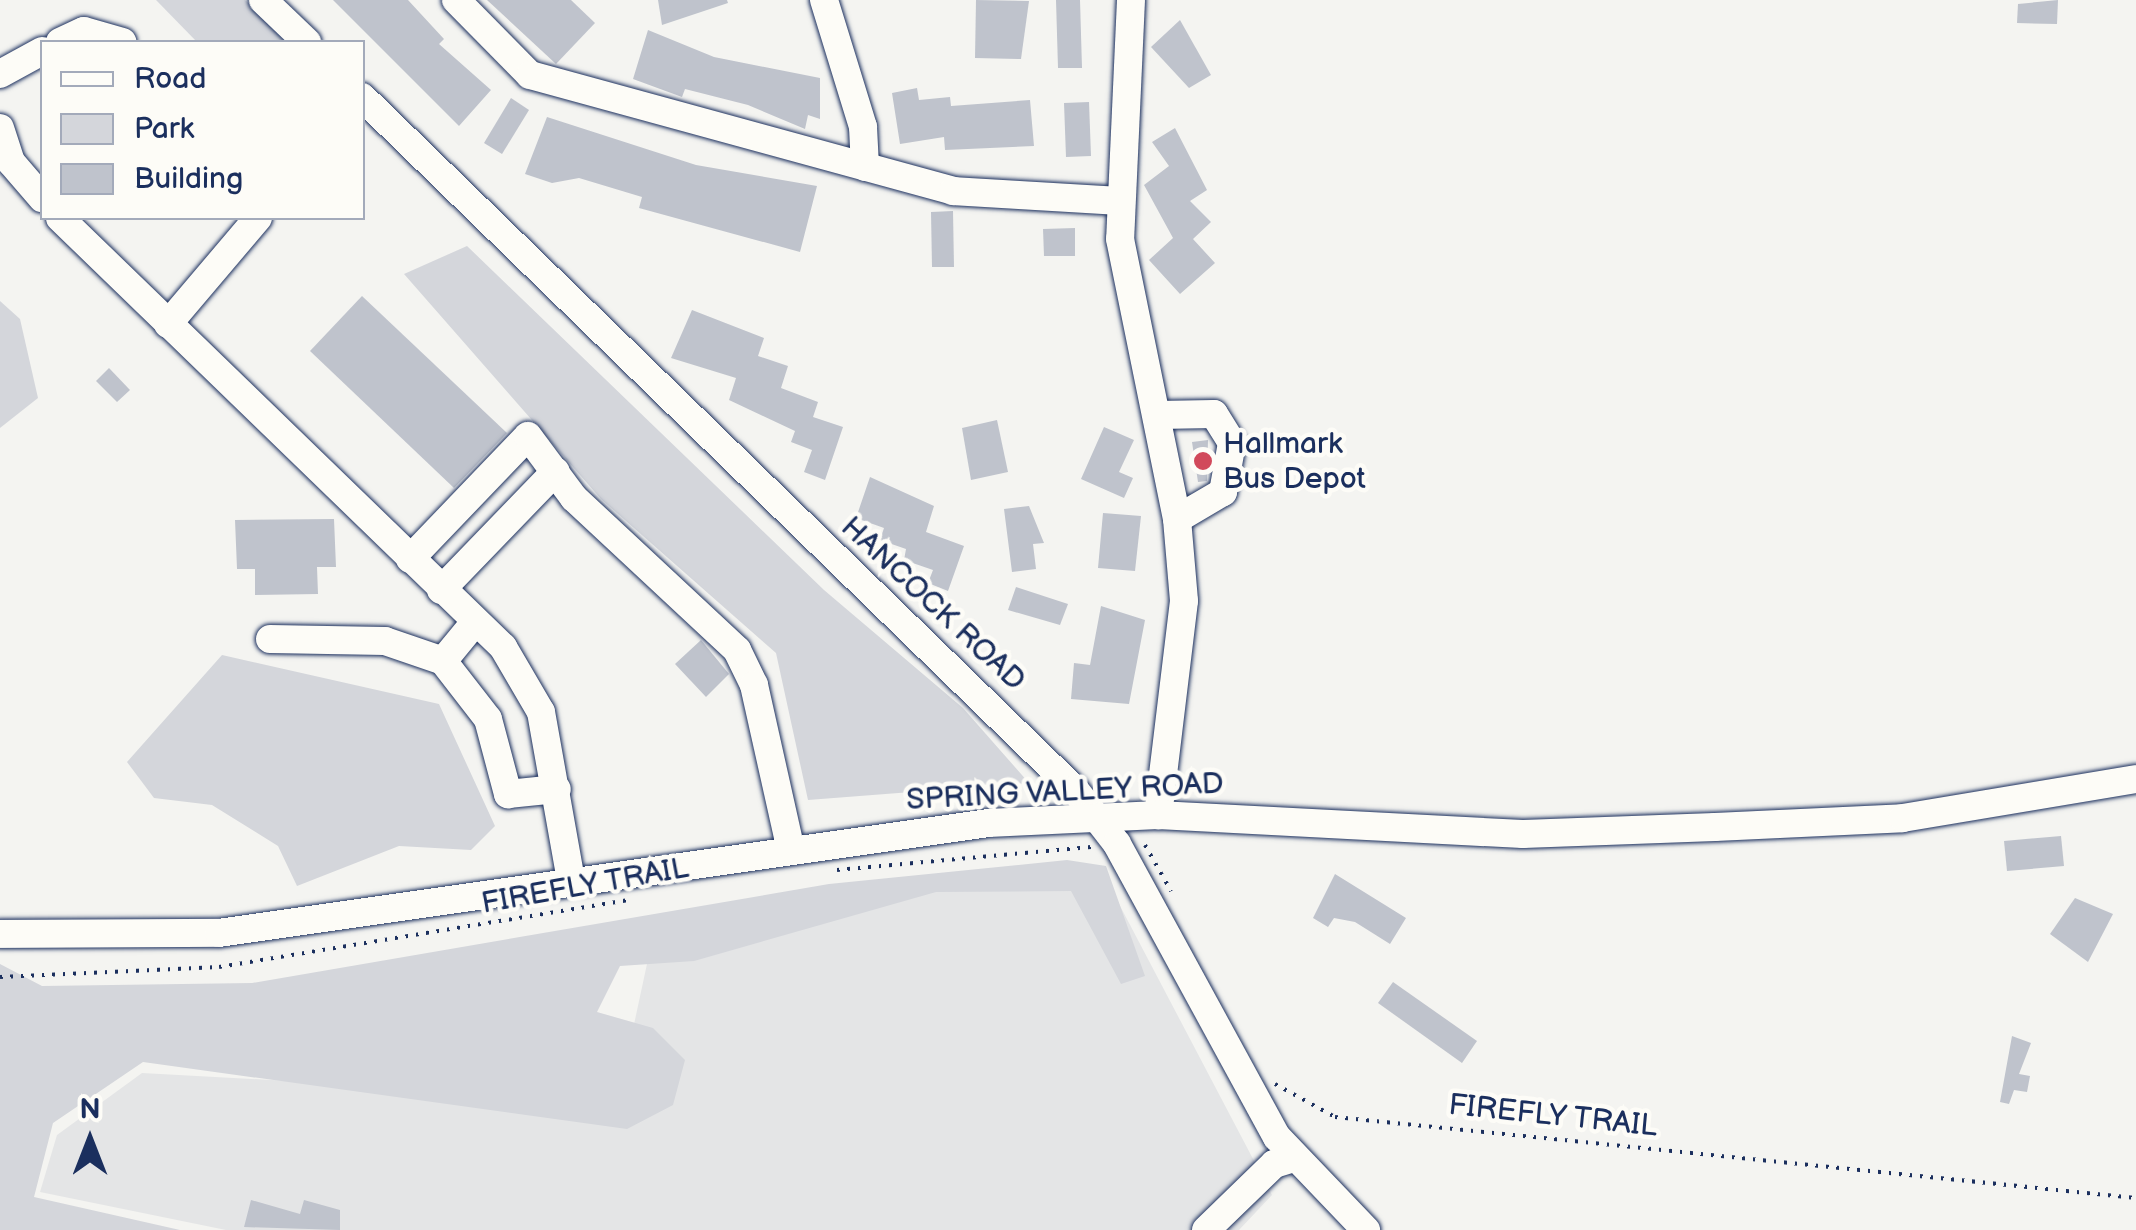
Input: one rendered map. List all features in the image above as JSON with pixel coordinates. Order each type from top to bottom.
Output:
[{"type":"street","points":[[263,0],[305,40]]},
{"type":"street","points":[[456,0],[530,75],[953,190],[1119,200]]},
{"type":"street","points":[[824,0],[863,127],[865,167]]},
{"type":"street","points":[[1122,845],[1167,815],[1184,601],[1178,519],[1119,200],[1132,0]]},
{"type":"street","points":[[64,40],[84,31],[115,40]]},
{"type":"street","points":[[0,74],[40,52]]},
{"type":"street","name":"HANCOCK ROAD","points":[[365,100],[984,694],[1122,845],[1223,1052],[1294,1158],[1366,1230]]},
{"type":"street","points":[[0,128],[10,162],[40,196]]},
{"type":"street","points":[[62,220],[502,647],[540,712],[571,880]]},
{"type":"street","points":[[168,324],[256,220]]},
{"type":"street","points":[[1158,416],[1214,414],[1232,444],[1223,492],[1178,519]]},
{"type":"street","points":[[410,559],[528,436],[556,471],[737,650],[754,685],[790,846]]},
{"type":"street","points":[[441,590],[556,471]]},
{"type":"street","points":[[444,661],[475,622]]},
{"type":"street","points":[[270,639],[386,641],[444,661],[488,719],[508,794],[557,789]]},
{"type":"street","name":"SPRING VALLEY ROAD","points":[[0,934],[219,933],[790,846],[1096,817],[1167,815],[1523,834],[1696,828],[1903,818],[2136,779]]},
{"type":"street","points":[[1206,1230],[1274,1164],[1294,1158]]},
{"type":"path","points":[[826,872],[1149,844],[1178,907]]},
{"type":"path","name":"FIREFLY TRAIL","points":[[0,977],[362,949],[638,898]]},
{"type":"path","name":"FIREFLY TRAIL","points":[[1264,1067],[1292,1099],[1335,1117],[2136,1198]]},
{"type":"shaded area","points":[[895,882],[1108,883],[1272,1195],[1239,1230],[226,1230],[40,1192],[57,1135],[142,1073],[618,1099],[656,922]]},
{"type":"green space","points":[[156,0],[245,0],[289,40],[195,40]]},
{"type":"green space","points":[[467,246],[824,590],[963,708],[1029,783],[808,800],[776,653],[601,499],[404,274]]},
{"type":"green space","points":[[0,301],[20,319],[38,398],[0,428]]},
{"type":"green space","points":[[222,655],[439,704],[495,826],[471,850],[399,846],[297,886],[278,846],[212,805],[154,798],[127,762]]},
{"type":"green space","points":[[1067,860],[1106,866],[1145,976],[1121,984],[1071,891],[936,892],[694,961],[620,966],[597,1012],[653,1028],[685,1060],[673,1105],[627,1129],[143,1062],[53,1123],[34,1197],[180,1230],[0,1230],[0,964],[42,986],[252,983],[829,884]]},
{"type":"building","points":[[333,0],[408,0],[444,39],[439,44],[491,90],[459,126]]},
{"type":"building","points":[[487,0],[571,0],[595,23],[556,64]]},
{"type":"building","points":[[658,0],[727,0],[728,3],[662,25]]},
{"type":"building","points":[[976,0],[1029,1],[1021,59],[975,58]]},
{"type":"building","points":[[1056,0],[1080,0],[1082,68],[1058,68]]},
{"type":"building","points":[[2058,0],[2057,24],[2017,23],[2018,4]]},
{"type":"building","points":[[1180,20],[1211,75],[1189,88],[1151,47]]},
{"type":"building","points":[[648,30],[714,57],[820,78],[820,119],[808,115],[805,129],[748,105],[685,89],[682,97],[633,79]]},
{"type":"building","points":[[917,88],[919,100],[950,97],[951,106],[1030,100],[1034,146],[945,150],[944,137],[900,144],[892,93]]},
{"type":"building","points":[[511,98],[529,110],[502,154],[484,143]]},
{"type":"building","points":[[1089,102],[1091,156],[1066,157],[1064,103]]},
{"type":"building","points":[[547,117],[696,165],[817,186],[800,252],[639,208],[642,197],[579,178],[552,183],[525,174]]},
{"type":"building","points":[[1175,128],[1207,190],[1190,201],[1211,222],[1193,239],[1215,263],[1180,294],[1149,260],[1173,238],[1144,185],[1169,166],[1152,142]]},
{"type":"building","points":[[953,211],[954,267],[932,267],[931,212]]},
{"type":"building","points":[[1075,228],[1075,256],[1044,256],[1043,229]]},
{"type":"building","points":[[362,296],[507,433],[454,488],[310,351]]},
{"type":"building","points":[[692,310],[764,338],[758,356],[788,366],[781,388],[818,402],[813,417],[843,427],[825,480],[804,472],[812,450],[791,442],[795,431],[729,400],[736,378],[671,358]]},
{"type":"building","points":[[109,368],[130,390],[117,402],[96,381]]},
{"type":"building","points":[[997,420],[1008,472],[971,480],[962,428]]},
{"type":"building","points":[[1104,427],[1134,440],[1119,472],[1133,478],[1124,498],[1081,479]]},
{"type":"building","name":"Hallmark Bus Depot","points":[[1208,440],[1207,481],[1198,482],[1192,442]]},
{"type":"building","points":[[870,477],[934,506],[926,532],[964,546],[948,591],[928,583],[933,570],[904,560],[906,549],[880,540],[884,528],[856,518]]},
{"type":"building","points":[[1029,506],[1044,543],[1033,544],[1036,569],[1012,572],[1004,509]]},
{"type":"building","points":[[1103,513],[1141,516],[1135,571],[1098,568]]},
{"type":"building","points":[[334,519],[336,567],[317,567],[318,594],[255,595],[255,569],[237,569],[235,520]]},
{"type":"building","points":[[1016,587],[1068,604],[1060,625],[1008,610]]},
{"type":"building","points":[[1101,606],[1145,620],[1129,704],[1071,699],[1074,663],[1090,665]]},
{"type":"building","points":[[701,640],[729,674],[706,697],[675,664]]},
{"type":"building","points":[[2061,836],[2064,866],[2007,871],[2004,841]]},
{"type":"building","points":[[1335,874],[1406,918],[1390,944],[1355,922],[1334,918],[1328,927],[1313,918]]},
{"type":"building","points":[[2075,898],[2113,914],[2088,962],[2050,934]]},
{"type":"building","points":[[1393,982],[1477,1041],[1462,1063],[1378,1003]]},
{"type":"building","points":[[2012,1036],[2031,1043],[2019,1074],[2030,1076],[2027,1092],[2014,1090],[2009,1104],[2000,1102]]},
{"type":"building","points":[[251,1200],[300,1214],[304,1200],[340,1210],[340,1230],[244,1227]]},
{"type":"place","name":"Hallmark Bus Depot","points":[[1203,461]]}]
